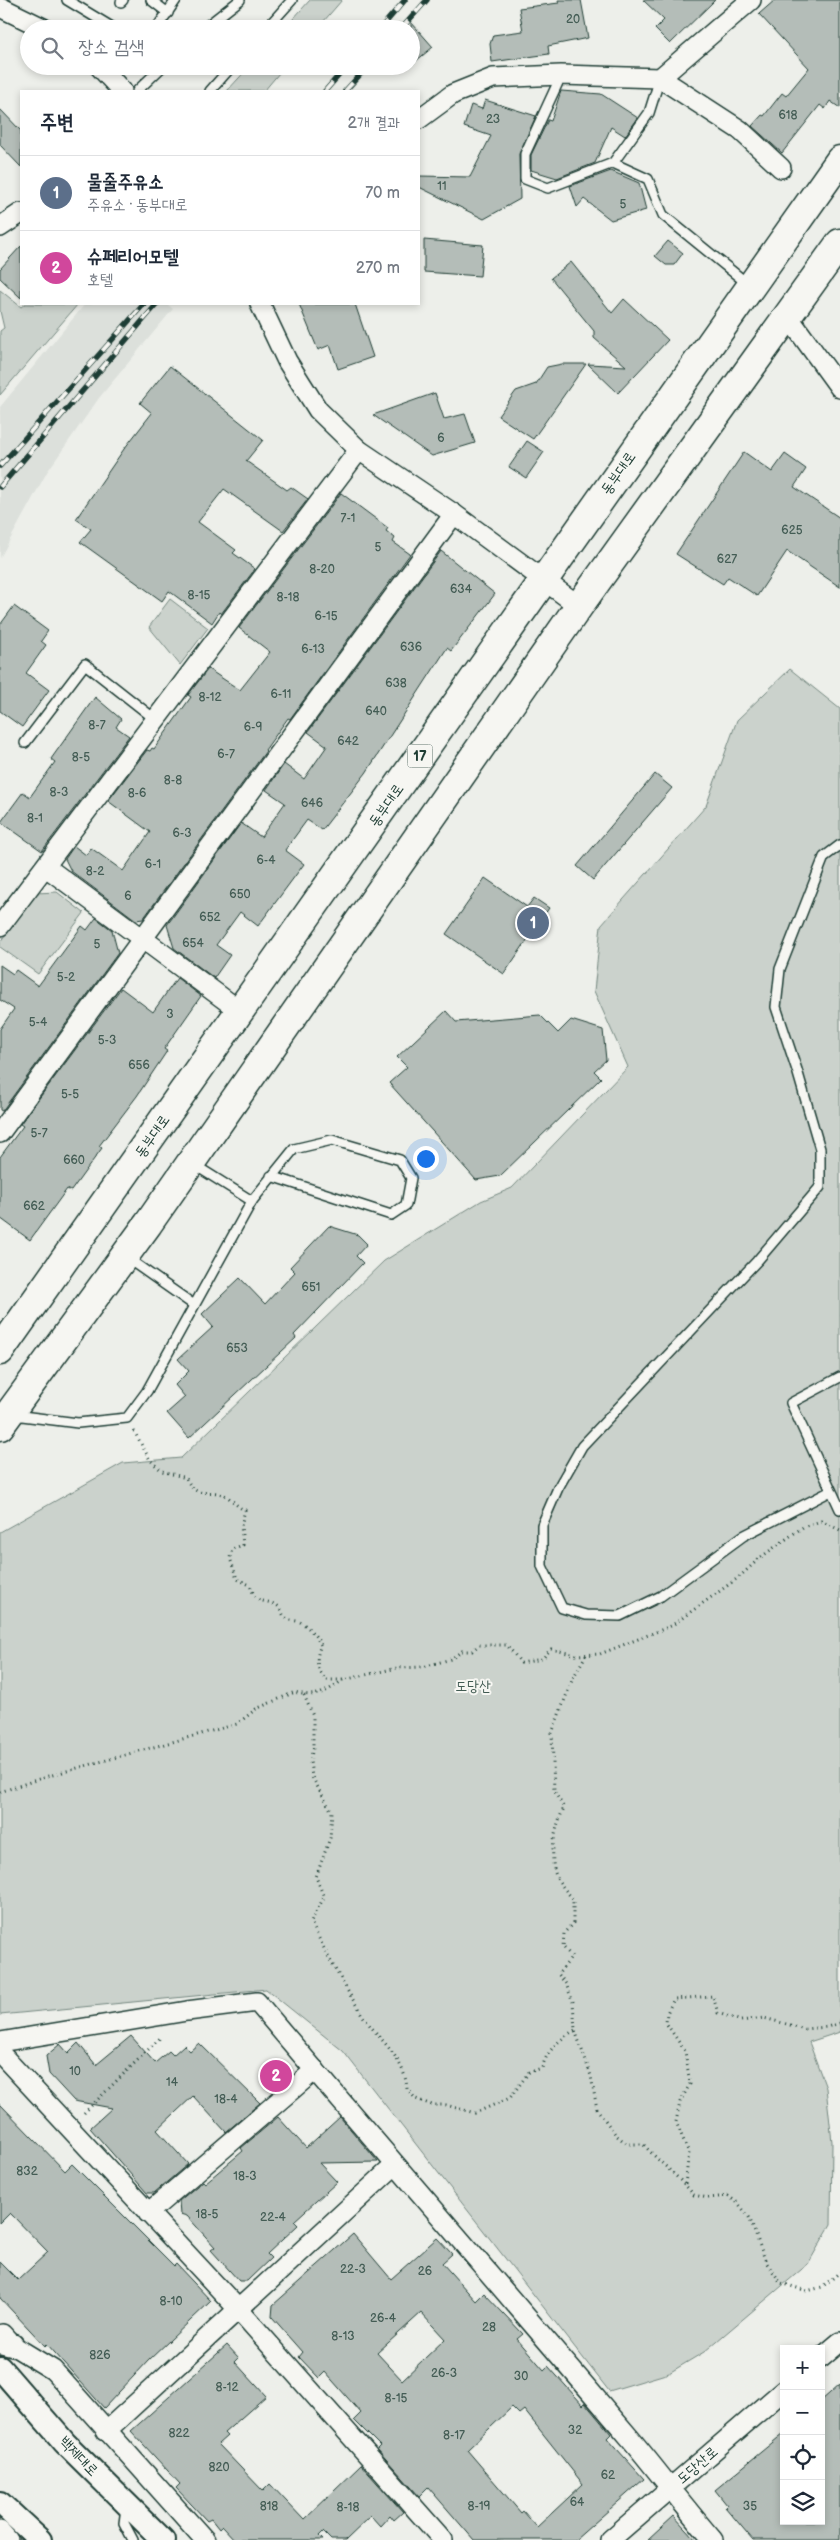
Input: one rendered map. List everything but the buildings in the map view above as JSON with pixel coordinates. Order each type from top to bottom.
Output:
[{"type":"main road","name":"동부대로","points":[[0,1351],[750,285],[840,160]]},
{"type":"main road","points":[[4,1420],[191,1162],[578,606],[786,315],[840,243]]},
{"type":"street","points":[[660,78],[751,0]]},
{"type":"street","points":[[0,7],[27,20]]},
{"type":"street","points":[[107,75],[121,90]]},
{"type":"street","points":[[420,118],[453,94],[493,78],[561,75],[660,78],[740,130],[781,168]]},
{"type":"street","points":[[0,226],[20,214]]},
{"type":"street","points":[[259,305],[286,361],[318,410],[359,450],[454,514],[578,606]]},
{"type":"street","points":[[786,315],[840,388]]},
{"type":"street","points":[[0,926],[359,450]]},
{"type":"street","points":[[0,1133],[454,514]]},
{"type":"street","points":[[46,867],[240,1011]]},
{"type":"street","points":[[0,2042],[188,2011],[258,2002],[394,2166],[631,2439],[669,2489],[713,2540]]},
{"type":"street","points":[[0,2053],[239,2310],[443,2540]]},
{"type":"street","points":[[148,2213],[314,2070]]},
{"type":"street","points":[[106,2431],[394,2166]]},
{"type":"street","points":[[4,2340],[53,2370],[205,2540]]},
{"type":"street","points":[[825,2355],[840,2342]]},
{"type":"street","name":"백제대로","points":[[0,2368],[65,2443],[163,2540]]},
{"type":"street","name":"도당산로","points":[[610,2540],[780,2393]]},
{"type":"street","points":[[0,2503],[40,2540]]},
{"type":"street","points":[[0,2531],[8,2540]]},
{"type":"lane","points":[[67,0],[100,20]]},
{"type":"lane","points":[[151,0],[168,13]]},
{"type":"lane","points":[[163,20],[176,0]]},
{"type":"lane","points":[[274,20],[292,0]]},
{"type":"lane","points":[[214,20],[237,1]]},
{"type":"lane","points":[[138,90],[154,75]]},
{"type":"lane","points":[[211,90],[224,75]]},
{"type":"lane","points":[[561,75],[525,154],[525,179],[548,188],[613,163],[650,114],[660,78]]},
{"type":"lane","points":[[613,163],[648,179],[664,215],[750,285]]},
{"type":"lane","points":[[25,743],[85,664],[156,720]]},
{"type":"lane","points":[[831,1491],[743,1536],[661,1596],[620,1616],[586,1616],[562,1608],[542,1566],[542,1525],[558,1488],[582,1446],[750,1268],[820,1187],[820,1149],[776,1007],[780,969],[824,856],[840,845]]},
{"type":"lane","points":[[4,1420],[78,1423],[127,1418],[147,1391],[252,1201],[271,1176],[294,1149],[332,1140],[400,1160],[411,1178],[406,1204],[390,1215],[271,1176]]},
{"type":"lane","points":[[191,1162],[252,1201]]},
{"type":"lane","points":[[124,1256],[194,1305]]},
{"type":"lane","points":[[840,1377],[791,1403],[840,1510]]},
{"type":"lane","points":[[126,2504],[124,2524],[133,2540]]},
{"type":"path","points":[[127,1418],[150,1460],[162,1471],[186,1478],[190,1487],[201,1494],[223,1494],[245,1510],[241,1526],[243,1545],[232,1548],[230,1558],[237,1579],[250,1586],[254,1596],[265,1603],[275,1604],[282,1609],[284,1616],[288,1619],[299,1622],[309,1629],[321,1645],[316,1663],[320,1673],[326,1680],[343,1680],[397,1668],[423,1667],[451,1659],[462,1651],[472,1651],[479,1645],[507,1645],[521,1663],[542,1659],[551,1649],[576,1655],[600,1654],[671,1626],[738,1578],[761,1557],[803,1527],[821,1521],[840,1530]]},
{"type":"path","points":[[587,1654],[573,1678],[552,1733],[554,1791],[564,1808],[556,1826],[554,1870],[562,1887],[573,1899],[573,1923],[564,1933],[563,1947],[572,1957],[558,1974],[566,1984],[573,2002],[575,2030],[591,2076],[597,2109],[616,2135],[628,2144],[643,2144],[657,2160],[674,2172],[694,2195],[708,2198],[728,2196],[738,2203],[749,2217],[766,2262],[780,2283],[807,2291],[822,2287],[840,2272]]},
{"type":"path","points":[[0,1792],[126,1754],[237,1724],[256,1709],[296,1692],[304,1695],[325,1694],[343,1680]]},
{"type":"path","points":[[304,1695],[313,1716],[313,1748],[310,1761],[312,1777],[332,1812],[330,1838],[316,1877],[324,1897],[312,1922],[325,1951],[363,2014],[378,2036],[394,2051],[406,2074],[406,2089],[416,2100],[432,2105],[446,2105],[475,2112],[510,2098],[529,2072],[542,2068],[545,2060],[560,2038],[575,2030]]},
{"type":"path","points":[[685,2185],[689,2153],[676,2122],[680,2102],[690,2084],[685,2051],[666,2024],[667,2013],[674,1999],[713,1996],[718,2012],[741,2021],[764,2018],[805,2029],[827,2027],[840,2023]]},
{"type":"path","points":[[69,2127],[188,2011]]},
{"type":"shaded area","points":[[84,305],[168,305],[173,309],[99,398],[47,472],[0,558],[0,407]]},
{"type":"green space","points":[[310,0],[342,0],[325,20],[292,20]]},
{"type":"green space","points":[[242,75],[277,75],[265,90],[228,90]]},
{"type":"green space","points":[[0,290],[21,307],[24,305],[77,305],[0,395],[0,331],[4,328],[0,311]]},
{"type":"green space","points":[[170,599],[208,628],[180,665],[149,627]]},
{"type":"green space","name":"도당산","points":[[790,669],[840,709],[840,2032],[809,2042],[826,2088],[832,2142],[831,2224],[808,2264],[704,2352],[669,2373],[609,2391],[343,2051],[266,1989],[0,2015],[0,1532],[123,1463],[181,1458],[384,1261],[481,1201],[512,1188],[628,1067],[594,991],[601,925],[706,806],[737,720]]},
{"type":"green space","points":[[57,892],[84,913],[38,974],[0,947],[0,942],[36,893]]},
{"type":"railway","points":[[388,20],[405,0]]},
{"type":"railway","points":[[409,20],[427,0]]},
{"type":"railway","points":[[326,90],[339,75]]},
{"type":"railway","points":[[346,90],[360,75]]},
{"type":"railway","points":[[0,466],[143,305]]},
{"type":"railway","points":[[0,487],[156,305]]},
{"type":"place","name":"물줄주유소","points":[[533,923]]},
{"type":"place","name":"슈페리어모텔","points":[[276,2076]]}]
